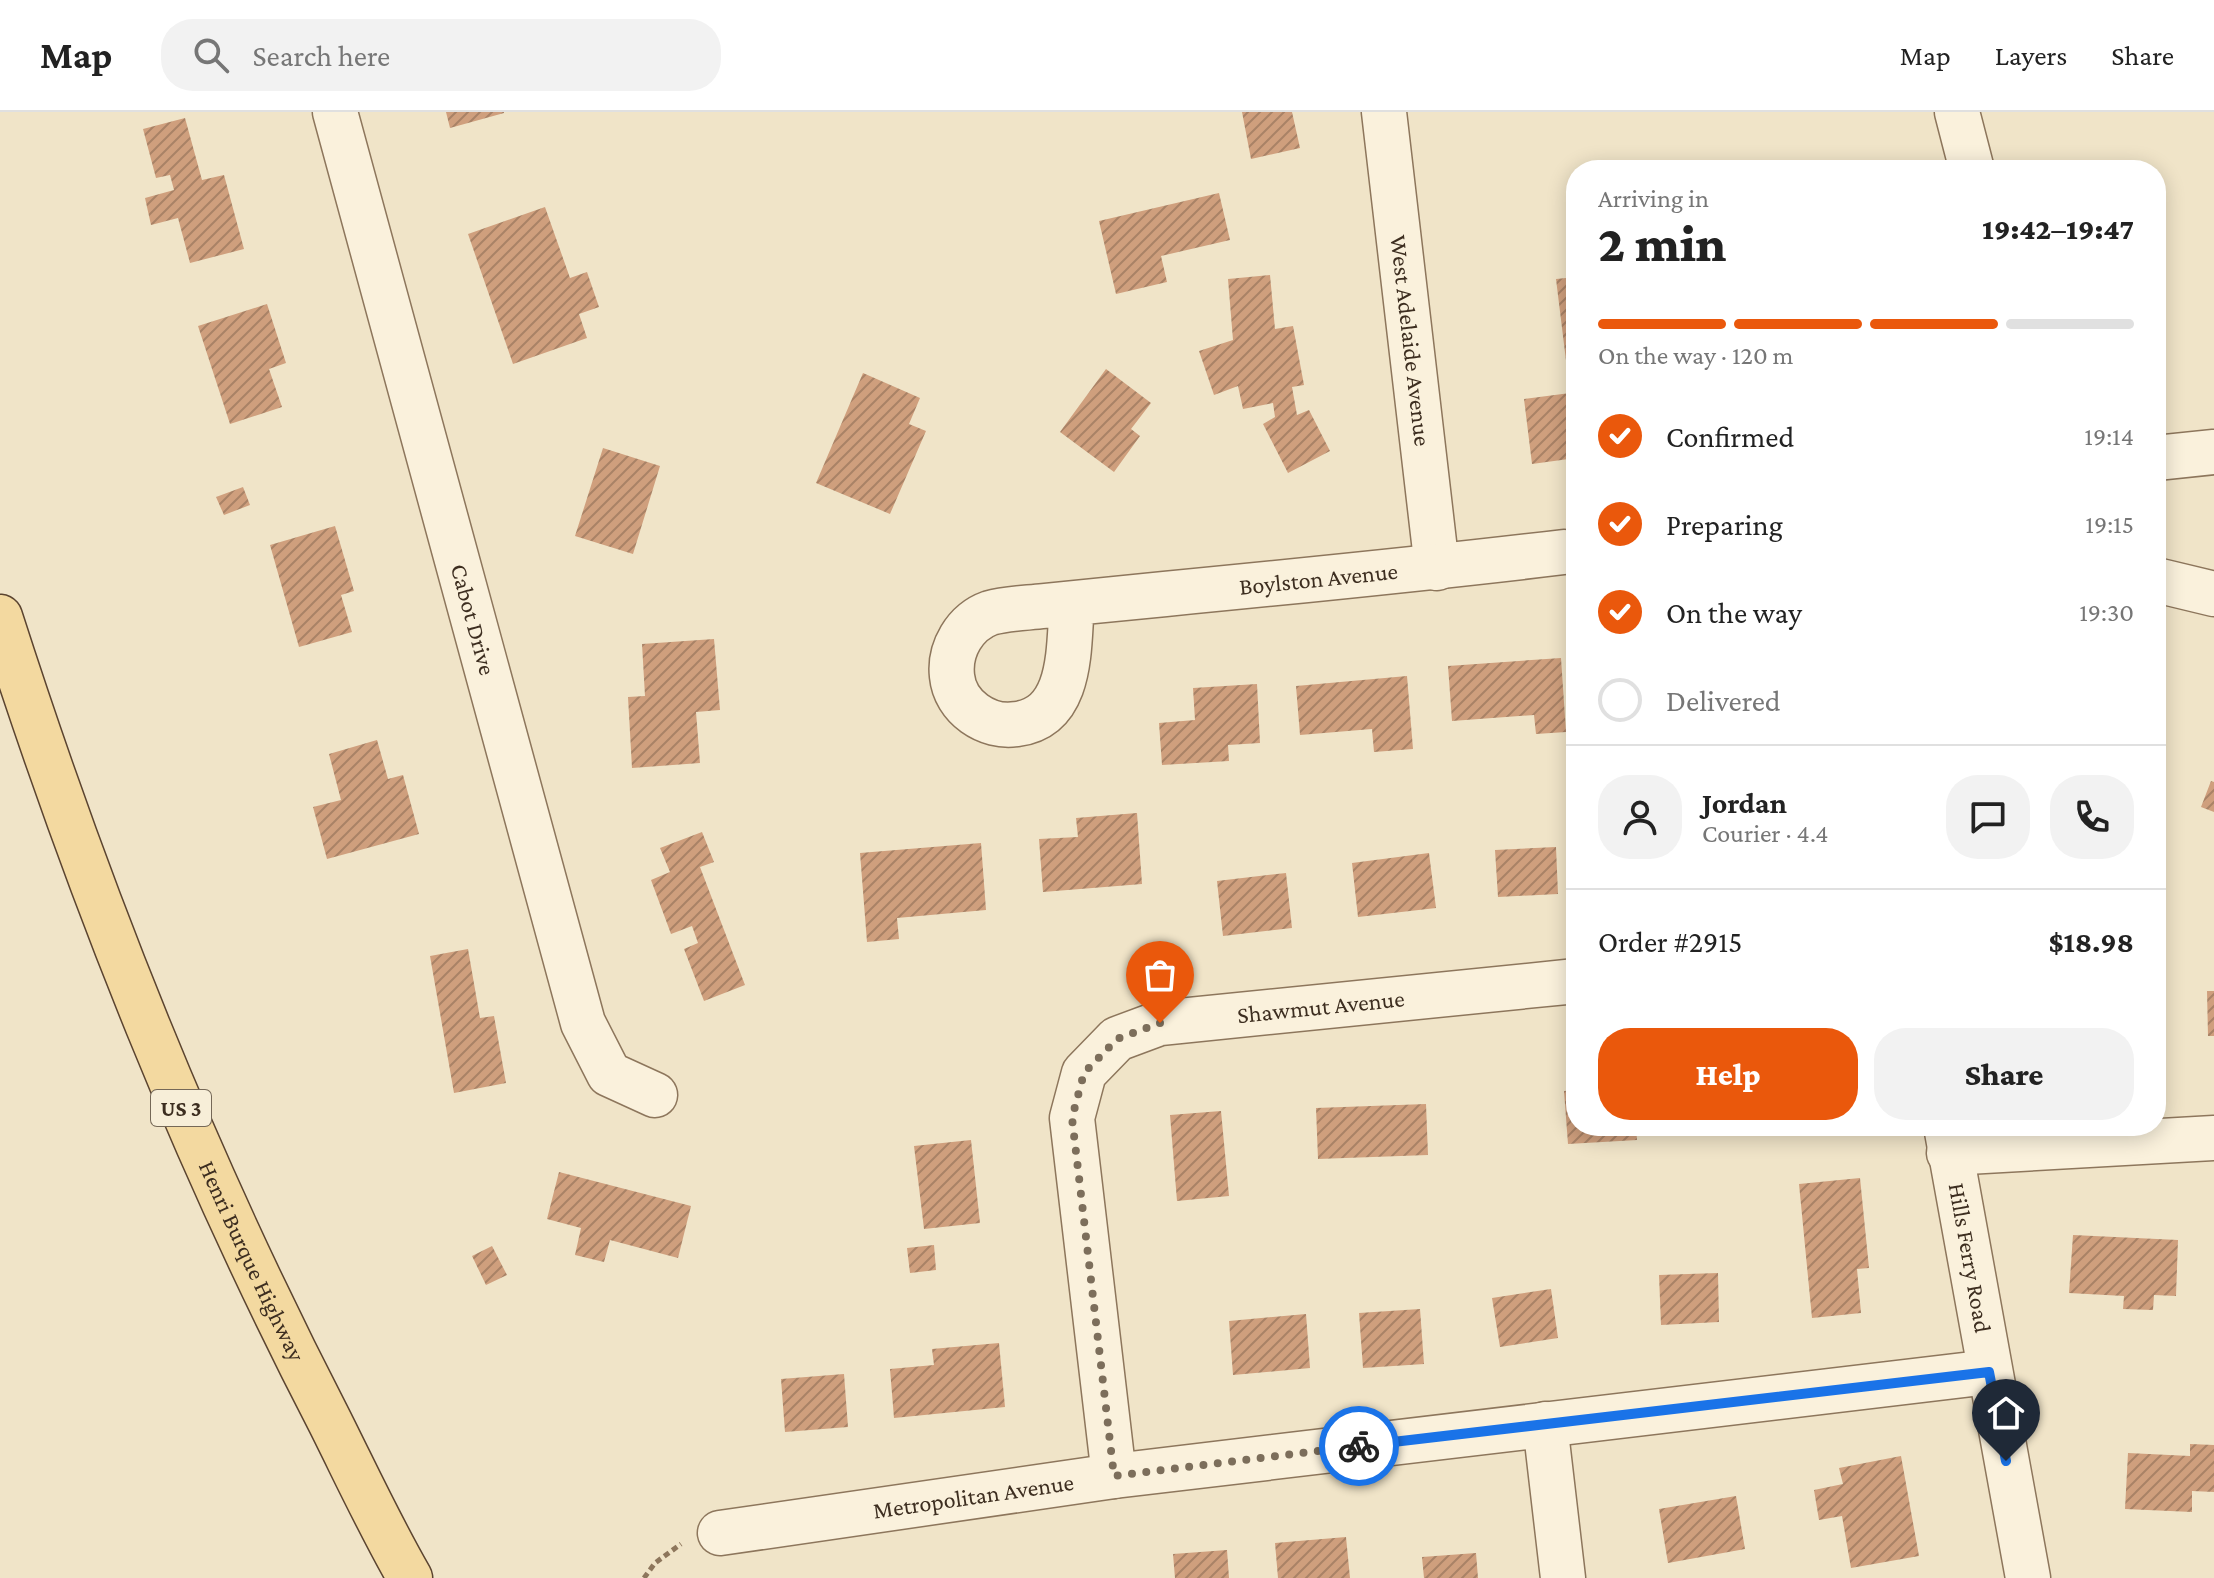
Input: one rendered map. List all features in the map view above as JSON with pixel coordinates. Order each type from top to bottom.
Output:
[{"type":"main road","name":"Henri Burque Highway","points":[[0,617],[85,868],[197,1146],[277,1320],[410,1578]]},
{"type":"street","name":"Cabot Drive","points":[[335,112],[579,1011],[609,1074],[655,1095]]},
{"type":"street","name":"West Adelaide Avenue","points":[[1384,112],[1437,568]]},
{"type":"street","points":[[1957,112],[1969,160]]},
{"type":"street","points":[[2166,457],[2214,452]]},
{"type":"street","name":"Boylston Avenue","points":[[1072,604],[1437,568],[1564,552]]},
{"type":"street","points":[[2166,582],[2214,594]]},
{"type":"street","name":"Shawmut Avenue","points":[[1114,1476],[1072,1118],[1084,1073],[1117,1039],[1160,1023],[1566,982]]},
{"type":"street","points":[[1947,1140],[2214,1138]]},
{"type":"street","name":"Hills Ferry Road","points":[[1947,1140],[2028,1578]]},
{"type":"street","name":"Metropolitan Avenue","points":[[720,1533],[1114,1476],[1989,1372]]},
{"type":"street","points":[[1545,1424],[1563,1578]]},
{"type":"building","points":[[446,112],[504,112],[504,113],[450,128]]},
{"type":"building","points":[[1242,112],[1292,112],[1300,148],[1251,159]]},
{"type":"building","points":[[185,118],[202,180],[224,175],[244,249],[190,263],[178,218],[151,225],[145,198],[174,190],[170,175],[156,178],[143,129]]},
{"type":"building","points":[[1219,193],[1230,240],[1161,256],[1167,282],[1116,294],[1099,221]]},
{"type":"building","points":[[545,207],[570,278],[587,272],[599,307],[579,314],[587,338],[513,364],[468,234]]},
{"type":"building","points":[[1270,275],[1275,329],[1293,326],[1304,385],[1292,387],[1297,415],[1309,410],[1330,451],[1288,473],[1263,424],[1275,417],[1273,403],[1243,409],[1238,386],[1214,395],[1199,351],[1233,340],[1228,279]]},
{"type":"building","points":[[1566,278],[1566,360],[1556,279]]},
{"type":"building","points":[[267,304],[286,363],[269,369],[282,407],[230,424],[198,326]]},
{"type":"building","points":[[1106,369],[1151,403],[1131,429],[1140,436],[1114,472],[1060,432]]},
{"type":"building","points":[[863,373],[920,398],[909,424],[926,431],[890,514],[816,483]]},
{"type":"building","points":[[1566,394],[1566,459],[1532,464],[1524,399]]},
{"type":"building","points":[[603,448],[660,466],[633,554],[575,536]]},
{"type":"building","points":[[243,487],[250,505],[224,515],[216,497]]},
{"type":"building","points":[[335,526],[354,591],[341,595],[352,632],[299,647],[270,545]]},
{"type":"building","points":[[714,639],[720,710],[696,712],[700,763],[632,768],[628,697],[645,696],[642,644]]},
{"type":"building","points":[[1561,658],[1566,732],[1536,734],[1534,715],[1452,721],[1448,666]]},
{"type":"building","points":[[1407,676],[1413,749],[1374,752],[1372,729],[1300,735],[1296,686]]},
{"type":"building","points":[[1257,684],[1260,743],[1228,745],[1229,761],[1162,765],[1159,723],[1195,720],[1193,688]]},
{"type":"building","points":[[377,740],[388,779],[403,775],[419,834],[327,859],[313,807],[341,800],[329,754]]},
{"type":"building","points":[[2211,781],[2214,782],[2214,812],[2201,807]]},
{"type":"building","points":[[1137,813],[1142,884],[1043,892],[1039,839],[1078,837],[1076,818]]},
{"type":"building","points":[[702,832],[714,862],[700,867],[745,985],[704,1001],[684,949],[698,943],[692,926],[671,934],[651,880],[670,872],[660,848]]},
{"type":"building","points":[[981,843],[986,910],[897,918],[899,939],[867,942],[860,853]]},
{"type":"building","points":[[1556,847],[1558,894],[1498,897],[1495,850]]},
{"type":"building","points":[[1429,853],[1436,908],[1358,917],[1352,863]]},
{"type":"building","points":[[1286,873],[1292,928],[1223,936],[1217,881]]},
{"type":"building","points":[[468,949],[480,1018],[494,1016],[506,1083],[454,1093],[430,956]]},
{"type":"building","points":[[2207,991],[2214,991],[2214,1036],[2208,1036]]},
{"type":"building","points":[[1426,1104],[1428,1155],[1318,1159],[1316,1108]]},
{"type":"building","points":[[1221,1111],[1229,1196],[1177,1201],[1170,1115]]},
{"type":"building","points":[[1567,1136],[1637,1136],[1637,1140],[1568,1144]]},
{"type":"building","points":[[971,1140],[980,1223],[924,1229],[914,1146]]},
{"type":"building","points":[[559,1172],[691,1206],[678,1258],[610,1240],[604,1262],[575,1255],[581,1228],[547,1219]]},
{"type":"building","points":[[1860,1178],[1869,1268],[1857,1269],[1861,1313],[1812,1318],[1799,1184]]},
{"type":"building","points":[[2073,1235],[2178,1240],[2176,1296],[2154,1295],[2153,1310],[2123,1309],[2124,1296],[2069,1293]]},
{"type":"building","points":[[934,1245],[936,1270],[910,1273],[907,1248]]},
{"type":"building","points":[[492,1246],[507,1275],[486,1285],[472,1256]]},
{"type":"building","points":[[1718,1273],[1719,1322],[1661,1325],[1659,1275]]},
{"type":"building","points":[[1551,1289],[1558,1338],[1500,1347],[1492,1298]]},
{"type":"building","points":[[1420,1309],[1424,1364],[1363,1368],[1359,1313]]},
{"type":"building","points":[[1306,1314],[1310,1368],[1233,1375],[1229,1321]]},
{"type":"building","points":[[999,1343],[1005,1407],[894,1418],[890,1369],[934,1365],[932,1349]]},
{"type":"building","points":[[844,1374],[848,1427],[785,1432],[781,1379]]},
{"type":"building","points":[[2190,1444],[2214,1445],[2214,1492],[2192,1491],[2192,1512],[2125,1509],[2128,1453],[2190,1456]]},
{"type":"building","points":[[1901,1456],[1919,1556],[1851,1568],[1842,1516],[1819,1520],[1814,1490],[1843,1484],[1839,1468]]},
{"type":"building","points":[[1736,1496],[1745,1549],[1668,1563],[1659,1509]]},
{"type":"building","points":[[1346,1537],[1350,1578],[1278,1578],[1275,1543]]},
{"type":"building","points":[[1227,1550],[1229,1578],[1175,1578],[1173,1554]]},
{"type":"building","points":[[1476,1553],[1478,1578],[1424,1578],[1422,1557]]},
{"type":"way so far","points":[[1160,1023],[1117,1039],[1084,1073],[1072,1118],[1114,1476],[1359,1446]]},
{"type":"route","points":[[1359,1446],[1989,1372],[2006,1461]]}]
